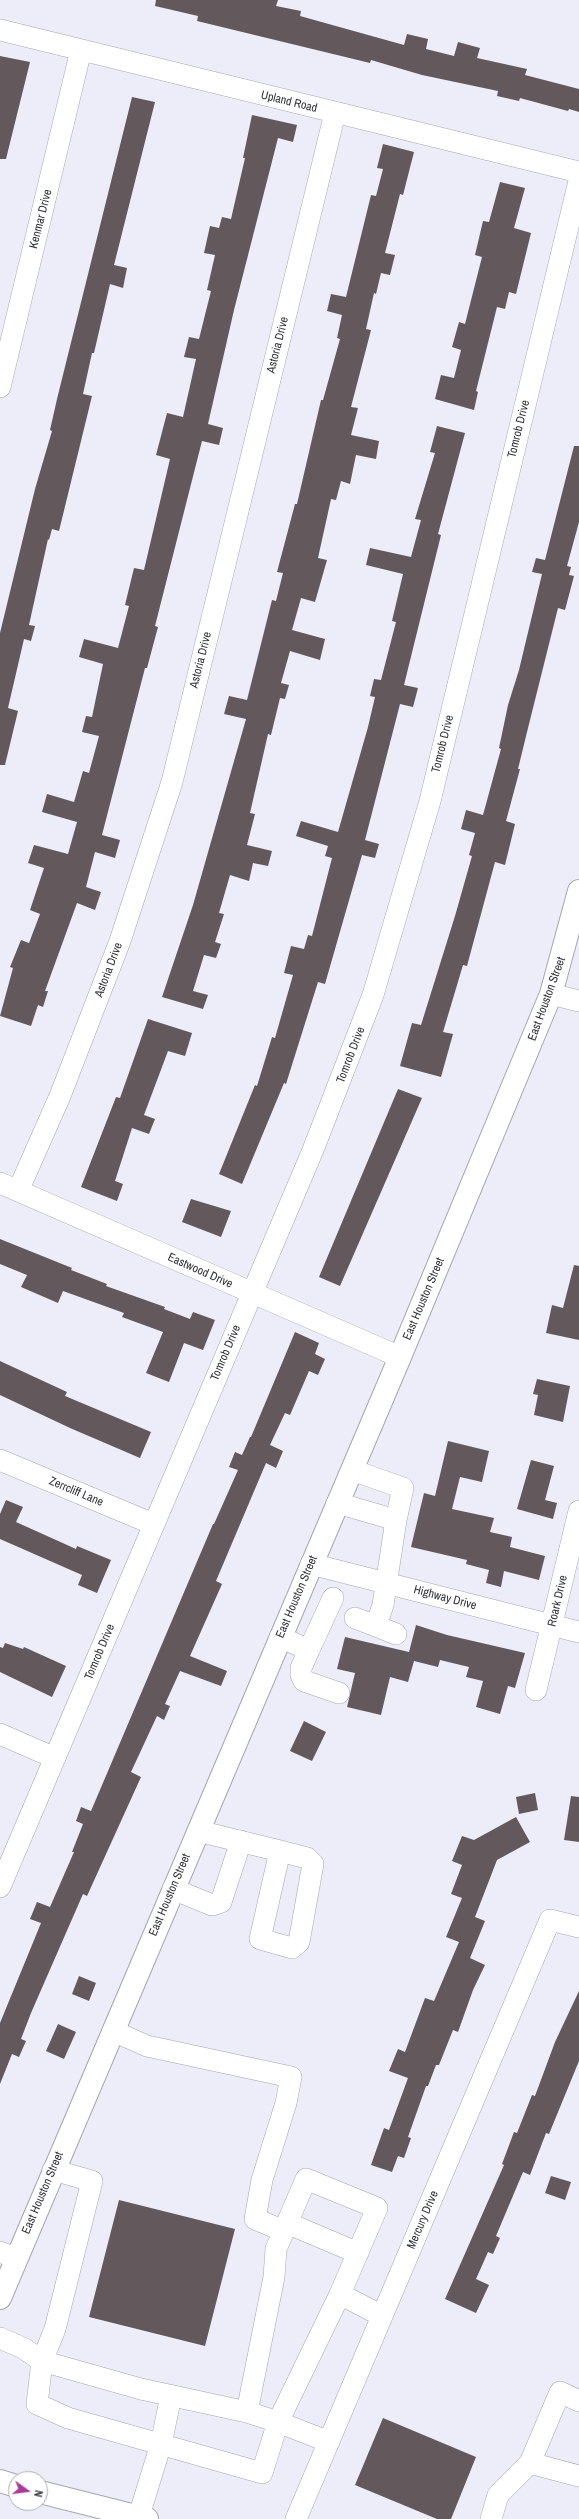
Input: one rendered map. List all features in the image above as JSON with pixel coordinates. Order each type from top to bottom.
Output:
[{"type":"main road","name":"East Houston Street","points":[[0,2298],[8,2255],[53,2170],[400,1357],[551,994],[579,891]]},
{"type":"main road","points":[[48,2494],[141,2518]]},
{"type":"street","name":"Upland Road","points":[[0,30],[579,172]]},
{"type":"street","name":"Kenmar Drive","points":[[0,387],[81,50]]},
{"type":"street","name":"Astoria Drive","points":[[9,1187],[60,1096],[120,942],[172,782],[335,113]]},
{"type":"street","name":"Tomrob Drive","points":[[0,1887],[313,1150],[373,995],[430,801],[579,181]]},
{"type":"street","points":[[551,994],[579,1001]]},
{"type":"street","name":"Eastwood Drive","points":[[9,1187],[251,1294],[400,1357]]},
{"type":"street","name":"Zerrcliff Lane","points":[[0,1460],[153,1524]]},
{"type":"street","points":[[352,1470],[402,1488],[385,1582],[383,1605],[376,1626]]},
{"type":"street","points":[[337,1503],[396,1520]]},
{"type":"street","name":"Roark Drive","points":[[536,1690],[579,1511]]},
{"type":"street","name":"Highway Drive","points":[[311,1564],[579,1632]]},
{"type":"street","points":[[333,1598],[309,1650],[301,1675],[304,1681],[340,1693]]},
{"type":"street","points":[[354,1618],[396,1634]]},
{"type":"street","points":[[280,1637],[309,1650]]},
{"type":"street","points":[[0,1734],[55,1758]]},
{"type":"street","points":[[198,1831],[280,1851]]},
{"type":"street","points":[[173,1889],[212,1905],[221,1902],[241,1842]]},
{"type":"street","name":"Mercury Drive","points":[[296,2519],[550,1920],[579,1927]]},
{"type":"street","points":[[113,2030],[147,2046],[291,2077],[286,2103],[262,2180],[255,2219],[286,2227],[358,2253]]},
{"type":"street","points":[[53,2170],[92,2181],[55,2328],[42,2361],[37,2404],[68,2418],[262,2473],[278,2422],[340,2294],[377,2208],[306,2179],[276,2248],[274,2277],[247,2412]]},
{"type":"street","points":[[340,2294],[382,2316]]},
{"type":"street","points":[[0,2338],[23,2348],[42,2361],[172,2396],[247,2412],[278,2422],[329,2442]]},
{"type":"street","points":[[491,2519],[498,2495],[530,2463],[560,2392],[579,2401]]},
{"type":"street","points":[[141,2518],[172,2396]]},
{"type":"street","points":[[530,2463],[579,2476]]},
{"type":"building","points":[[156,0],[278,0],[276,6],[301,11],[300,16],[404,45],[407,34],[428,39],[426,49],[454,56],[458,42],[480,48],[477,58],[527,69],[525,75],[579,89],[579,112],[569,109],[568,111],[520,98],[519,101],[497,96],[498,91],[422,75],[371,60],[370,63],[197,21],[198,16],[155,6]]},
{"type":"building","points":[[0,56],[30,62],[6,159],[0,159]]},
{"type":"building","points":[[132,97],[155,102],[114,265],[127,268],[123,288],[110,284],[94,353],[92,353],[83,394],[92,396],[59,531],[52,529],[49,540],[48,539],[29,625],[35,626],[31,641],[24,639],[8,708],[18,711],[5,765],[0,765],[0,633],[35,489],[52,431],[50,430],[57,399]]},
{"type":"building","points":[[252,115],[297,125],[293,142],[278,138],[234,310],[208,424],[223,428],[219,445],[202,441],[155,626],[158,627],[147,668],[145,668],[102,835],[120,840],[115,858],[95,852],[86,887],[101,892],[95,910],[77,903],[45,991],[48,991],[43,1007],[38,1005],[31,1026],[0,1016],[13,968],[10,967],[21,940],[29,943],[40,914],[30,910],[44,868],[28,863],[34,845],[68,854],[77,822],[42,812],[47,794],[74,802],[83,771],[89,773],[99,736],[82,732],[86,716],[92,717],[103,664],[79,657],[84,639],[118,648],[129,606],[125,605],[134,568],[144,570],[170,459],[156,455],[167,413],[183,417],[196,359],[184,357],[189,337],[199,339],[211,291],[207,290],[215,255],[204,253],[210,226],[219,228],[222,217],[231,219],[245,158],[243,158]]},
{"type":"building","points":[[383,144],[414,152],[403,195],[400,194],[385,253],[395,255],[390,275],[381,273],[376,294],[374,293],[366,329],[371,330],[351,407],[358,408],[351,435],[379,441],[376,459],[356,455],[350,484],[341,481],[336,500],[331,499],[318,558],[327,560],[315,602],[301,598],[292,630],[325,639],[320,660],[290,651],[281,683],[289,685],[285,699],[280,698],[271,735],[268,734],[250,813],[255,814],[247,845],[272,851],[268,866],[253,863],[249,881],[230,875],[219,913],[224,914],[215,942],[221,944],[216,958],[204,955],[193,991],[208,995],[203,1009],[162,997],[193,905],[246,719],[224,714],[229,696],[247,700],[272,600],[276,601],[283,573],[277,572],[295,504],[297,504],[321,400],[323,400],[340,339],[337,338],[342,315],[327,311],[331,294],[346,297],[371,195],[376,196],[383,169],[377,168]]},
{"type":"building","points":[[500,182],[525,188],[514,228],[531,233],[516,294],[509,292],[505,309],[497,307],[476,391],[478,392],[474,410],[435,399],[441,375],[454,378],[461,350],[452,347],[459,322],[465,324],[482,257],[475,255],[483,221],[489,222]]},
{"type":"building","points":[[437,426],[465,433],[438,534],[441,535],[404,685],[418,688],[413,707],[400,704],[365,840],[379,844],[375,858],[362,855],[325,984],[318,982],[286,1084],[284,1083],[242,1184],[219,1174],[255,1085],[257,1086],[272,1037],[275,1038],[293,975],[284,973],[291,946],[304,949],[308,935],[312,936],[332,858],[325,856],[328,846],[296,836],[301,821],[338,832],[368,727],[375,697],[370,696],[374,679],[381,680],[396,622],[392,621],[403,574],[366,565],[370,548],[411,557],[421,520],[415,519],[435,453],[430,452]]},
{"type":"building","points":[[574,446],[579,446],[579,522],[567,566],[571,567],[569,575],[574,576],[565,610],[558,608],[518,769],[520,769],[506,821],[515,824],[505,865],[495,862],[467,966],[463,965],[443,1032],[453,1034],[441,1077],[400,1066],[412,1023],[421,1025],[472,856],[469,855],[475,833],[461,829],[466,810],[483,815],[501,749],[499,748],[508,705],[519,670],[542,574],[532,572],[536,558],[545,560]]},
{"type":"building","points":[[148,1019],[192,1033],[185,1056],[168,1051],[144,1115],[155,1119],[149,1134],[132,1128],[115,1181],[123,1184],[117,1201],[81,1187],[116,1097],[120,1098]]},
{"type":"building","points":[[398,1089],[422,1098],[340,1286],[319,1277]]},
{"type":"building","points":[[191,1199],[231,1211],[221,1237],[182,1222]]},
{"type":"building","points":[[0,1239],[72,1268],[71,1270],[107,1284],[106,1286],[165,1307],[164,1309],[190,1319],[193,1312],[215,1320],[203,1350],[184,1343],[169,1382],[146,1373],[163,1332],[122,1317],[124,1313],[63,1291],[58,1303],[21,1287],[27,1275],[0,1264]]},
{"type":"building","points":[[574,1265],[579,1266],[579,1340],[546,1333],[552,1305],[563,1308]]},
{"type":"building","points":[[295,1332],[319,1343],[315,1354],[325,1359],[318,1375],[309,1371],[290,1415],[285,1413],[270,1445],[283,1451],[276,1468],[266,1463],[216,1581],[222,1584],[190,1656],[227,1671],[221,1686],[180,1671],[165,1704],[170,1706],[164,1720],[157,1716],[131,1772],[141,1777],[87,1896],[83,1894],[31,2013],[21,2039],[26,2041],[19,2057],[12,2054],[0,2084],[0,2023],[41,1923],[30,1919],[37,1902],[50,1907],[74,1852],[72,1852],[83,1824],[76,1821],[81,1807],[91,1811],[213,1524],[238,1470],[229,1467],[235,1452],[242,1455],[251,1437]]},
{"type":"building","points":[[0,1361],[67,1392],[65,1396],[151,1432],[140,1458],[70,1428],[0,1395]]},
{"type":"building","points":[[537,1379],[570,1386],[563,1422],[534,1415],[538,1395],[533,1394]]},
{"type":"building","points":[[448,1441],[489,1451],[482,1482],[460,1477],[452,1509],[494,1518],[490,1532],[512,1537],[510,1547],[545,1556],[539,1580],[504,1571],[501,1587],[486,1583],[489,1570],[466,1564],[467,1560],[411,1547],[424,1493],[435,1496]]},
{"type":"building","points":[[531,1460],[554,1466],[545,1500],[557,1503],[553,1519],[517,1509]]},
{"type":"building","points":[[6,1500],[23,1507],[16,1522],[76,1549],[77,1546],[111,1560],[97,1593],[78,1585],[82,1575],[0,1539],[0,1514]]},
{"type":"building","points":[[416,1625],[447,1635],[525,1653],[515,1688],[508,1686],[500,1714],[476,1707],[483,1681],[466,1677],[469,1667],[440,1660],[438,1667],[414,1661],[408,1682],[390,1677],[381,1715],[347,1707],[355,1673],[337,1669],[345,1637],[409,1652]]},
{"type":"building","points":[[5,1643],[23,1649],[24,1647],[66,1666],[52,1697],[0,1672],[0,1647],[3,1648]]},
{"type":"building","points":[[304,1721],[326,1732],[312,1761],[290,1751]]},
{"type":"building","points":[[535,1793],[538,1810],[519,1814],[516,1797]]},
{"type":"building","points":[[571,1796],[579,1797],[579,1842],[564,1840]]},
{"type":"building","points":[[516,1817],[530,1842],[497,1860],[475,1917],[485,1921],[470,1958],[485,1965],[473,1990],[458,2032],[453,2030],[439,2065],[436,2065],[428,2086],[426,2086],[408,2137],[411,2138],[404,2158],[398,2156],[392,2172],[371,2165],[384,2128],[389,2130],[408,2078],[389,2071],[398,2049],[405,2052],[425,1998],[434,2001],[459,1942],[446,1937],[462,1898],[451,1894],[462,1865],[452,1861],[462,1836],[474,1840]]},
{"type":"building","points":[[79,1976],[96,1983],[89,2001],[72,1994]]},
{"type":"building","points":[[579,1991],[579,2061],[549,2134],[546,2133],[530,2175],[523,2172],[496,2236],[500,2238],[493,2254],[488,2252],[476,2279],[489,2285],[476,2313],[445,2299],[504,2165],[502,2164],[514,2132],[517,2133],[532,2095],[535,2096],[555,2042]]},
{"type":"building","points":[[58,2024],[76,2032],[64,2059],[46,2051]]},
{"type":"building","points":[[551,2176],[571,2182],[565,2200],[545,2193]]},
{"type":"building","points":[[119,2200],[235,2229],[205,2346],[89,2317]]},
{"type":"building","points":[[383,2418],[476,2457],[451,2519],[437,2519],[355,2485]]}]
